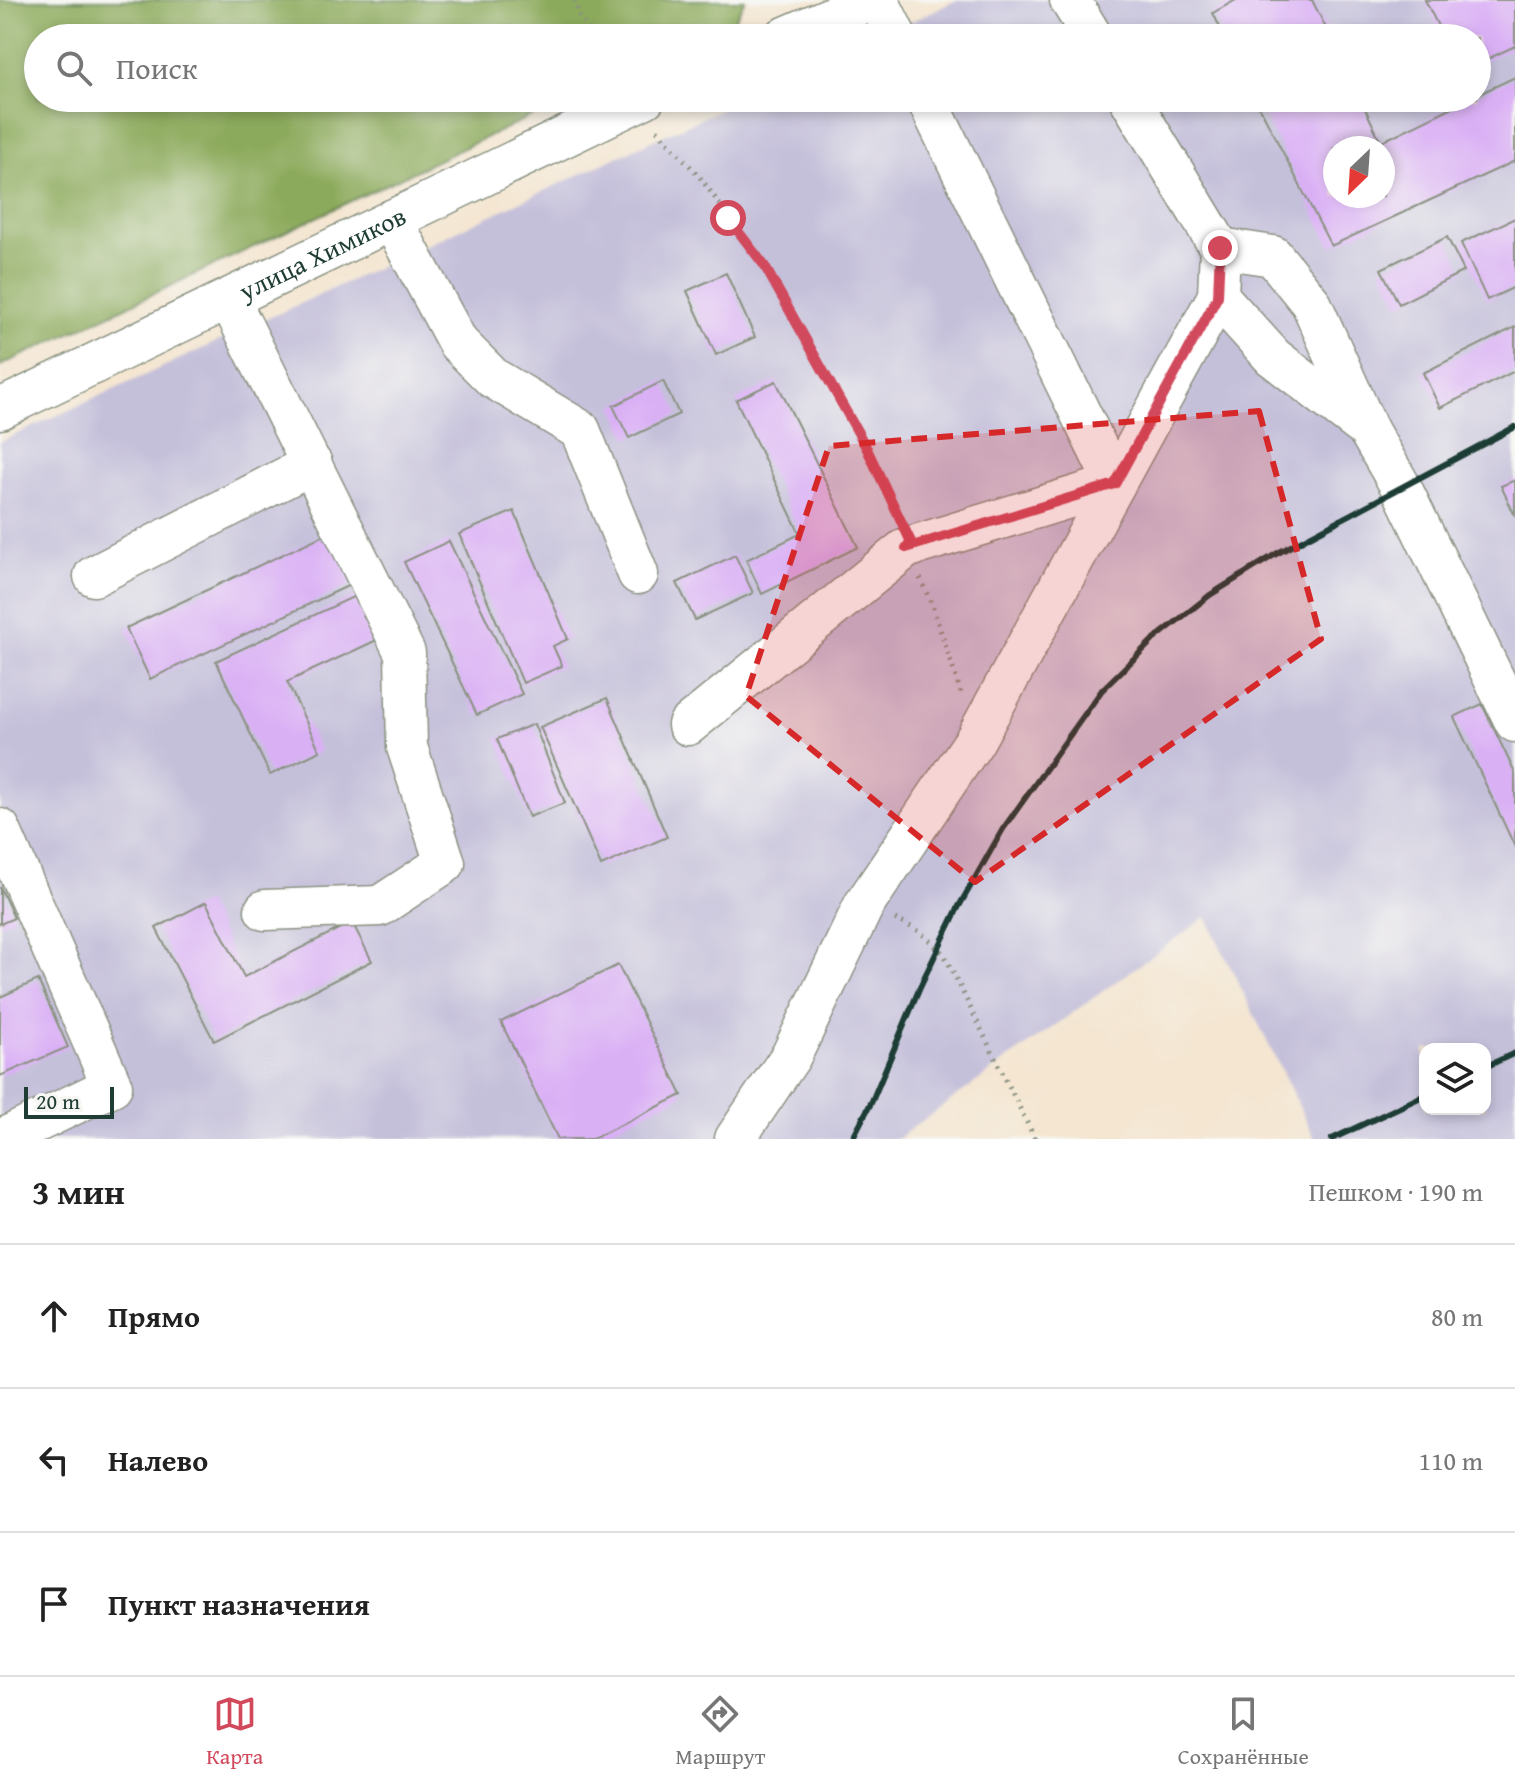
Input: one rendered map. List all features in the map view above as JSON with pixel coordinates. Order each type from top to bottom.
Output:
[{"type":"street","points":[[815,24],[871,0]]},
{"type":"street","points":[[878,0],[890,24]]},
{"type":"street","points":[[1070,0],[1085,24]]},
{"type":"street","name":"улица Химиков","points":[[0,409],[615,112]]},
{"type":"street","points":[[933,112],[1115,484]]},
{"type":"street","points":[[735,1139],[791,1056],[864,905],[975,740],[1218,296],[1220,248],[1137,112]]},
{"type":"street","points":[[392,220],[458,343],[493,378],[580,430],[638,574]]},
{"type":"street","points":[[1220,248],[1273,256],[1311,303],[1368,430],[1402,489],[1515,722]]},
{"type":"street","points":[[1218,296],[1273,357],[1368,430]]},
{"type":"street","points":[[229,299],[405,653],[407,747],[445,863],[380,906],[265,910]]},
{"type":"street","points":[[94,576],[312,464]]},
{"type":"street","points":[[688,725],[906,548],[1115,484]]},
{"type":"street","points":[[0,829],[112,1086],[2,1139]]},
{"type":"path","points":[[575,0],[584,24]]},
{"type":"path","points":[[649,112],[764,265],[887,488],[911,542],[906,548],[932,605],[975,740]]},
{"type":"path","points":[[864,905],[919,931],[944,954],[1035,1139]]},
{"type":"highlighted area","points":[[1259,411],[1321,639],[975,882],[746,696],[829,446]]},
{"type":"shaded area","points":[[957,0],[1515,0],[1515,1139],[1315,1139],[1206,917],[897,1139],[0,1139],[0,442],[715,112],[1491,112],[1491,24],[905,24]]},
{"type":"green space","points":[[0,0],[745,0],[734,21],[727,24],[24,24],[24,112],[540,112],[0,366]]},
{"type":"building","points":[[1236,0],[1312,0],[1324,24],[1218,24],[1213,13]]},
{"type":"building","points":[[1425,0],[1515,0],[1515,46],[1491,57],[1491,24],[1437,24]]},
{"type":"building","points":[[1515,77],[1515,161],[1331,246],[1262,112],[1367,112],[1378,136],[1323,136],[1323,208],[1395,208],[1393,136],[1442,112],[1491,112],[1491,88]]},
{"type":"building","points":[[1515,218],[1515,287],[1487,300],[1461,243]]},
{"type":"building","points":[[1447,237],[1464,271],[1399,304],[1381,269]]},
{"type":"building","points":[[726,273],[755,337],[716,355],[687,291]]},
{"type":"building","points":[[1515,327],[1515,371],[1440,408],[1423,373]]},
{"type":"building","points":[[663,381],[679,414],[629,438],[613,406]]},
{"type":"building","points":[[776,381],[858,547],[762,594],[746,560],[800,534],[736,400]]},
{"type":"building","points":[[1515,480],[1515,516],[1501,486]]},
{"type":"building","points":[[514,511],[568,639],[553,646],[562,666],[523,683],[459,534]]},
{"type":"building","points":[[328,533],[352,584],[150,679],[126,628]]},
{"type":"building","points":[[449,541],[522,694],[477,715],[404,562]]},
{"type":"building","points":[[735,555],[753,593],[695,620],[677,583]]},
{"type":"building","points":[[355,596],[377,640],[287,682],[320,751],[270,775],[216,661]]},
{"type":"building","points":[[607,698],[667,837],[601,866],[540,727]]},
{"type":"building","points":[[1482,704],[1515,773],[1515,847],[1454,717]]},
{"type":"building","points":[[534,724],[565,803],[529,817],[497,739]]},
{"type":"building","points":[[0,887],[14,918],[0,924]]},
{"type":"building","points":[[206,902],[244,977],[352,922],[372,961],[214,1041],[156,928]]},
{"type":"building","points":[[618,965],[682,1095],[592,1139],[558,1139],[501,1022]]},
{"type":"building","points":[[38,980],[68,1047],[0,1076],[0,997]]},
{"type":"railway","points":[[852,1139],[958,908],[1003,829],[1102,690],[1153,640],[1210,595],[1276,554],[1515,427]]},
{"type":"railway","points":[[1491,1064],[1515,1053]]},
{"type":"railway","points":[[1332,1139],[1419,1098]]},
{"type":"route","points":[[728,218],[764,265],[866,447],[911,542],[906,548],[1115,484],[1218,296],[1220,248]]}]
